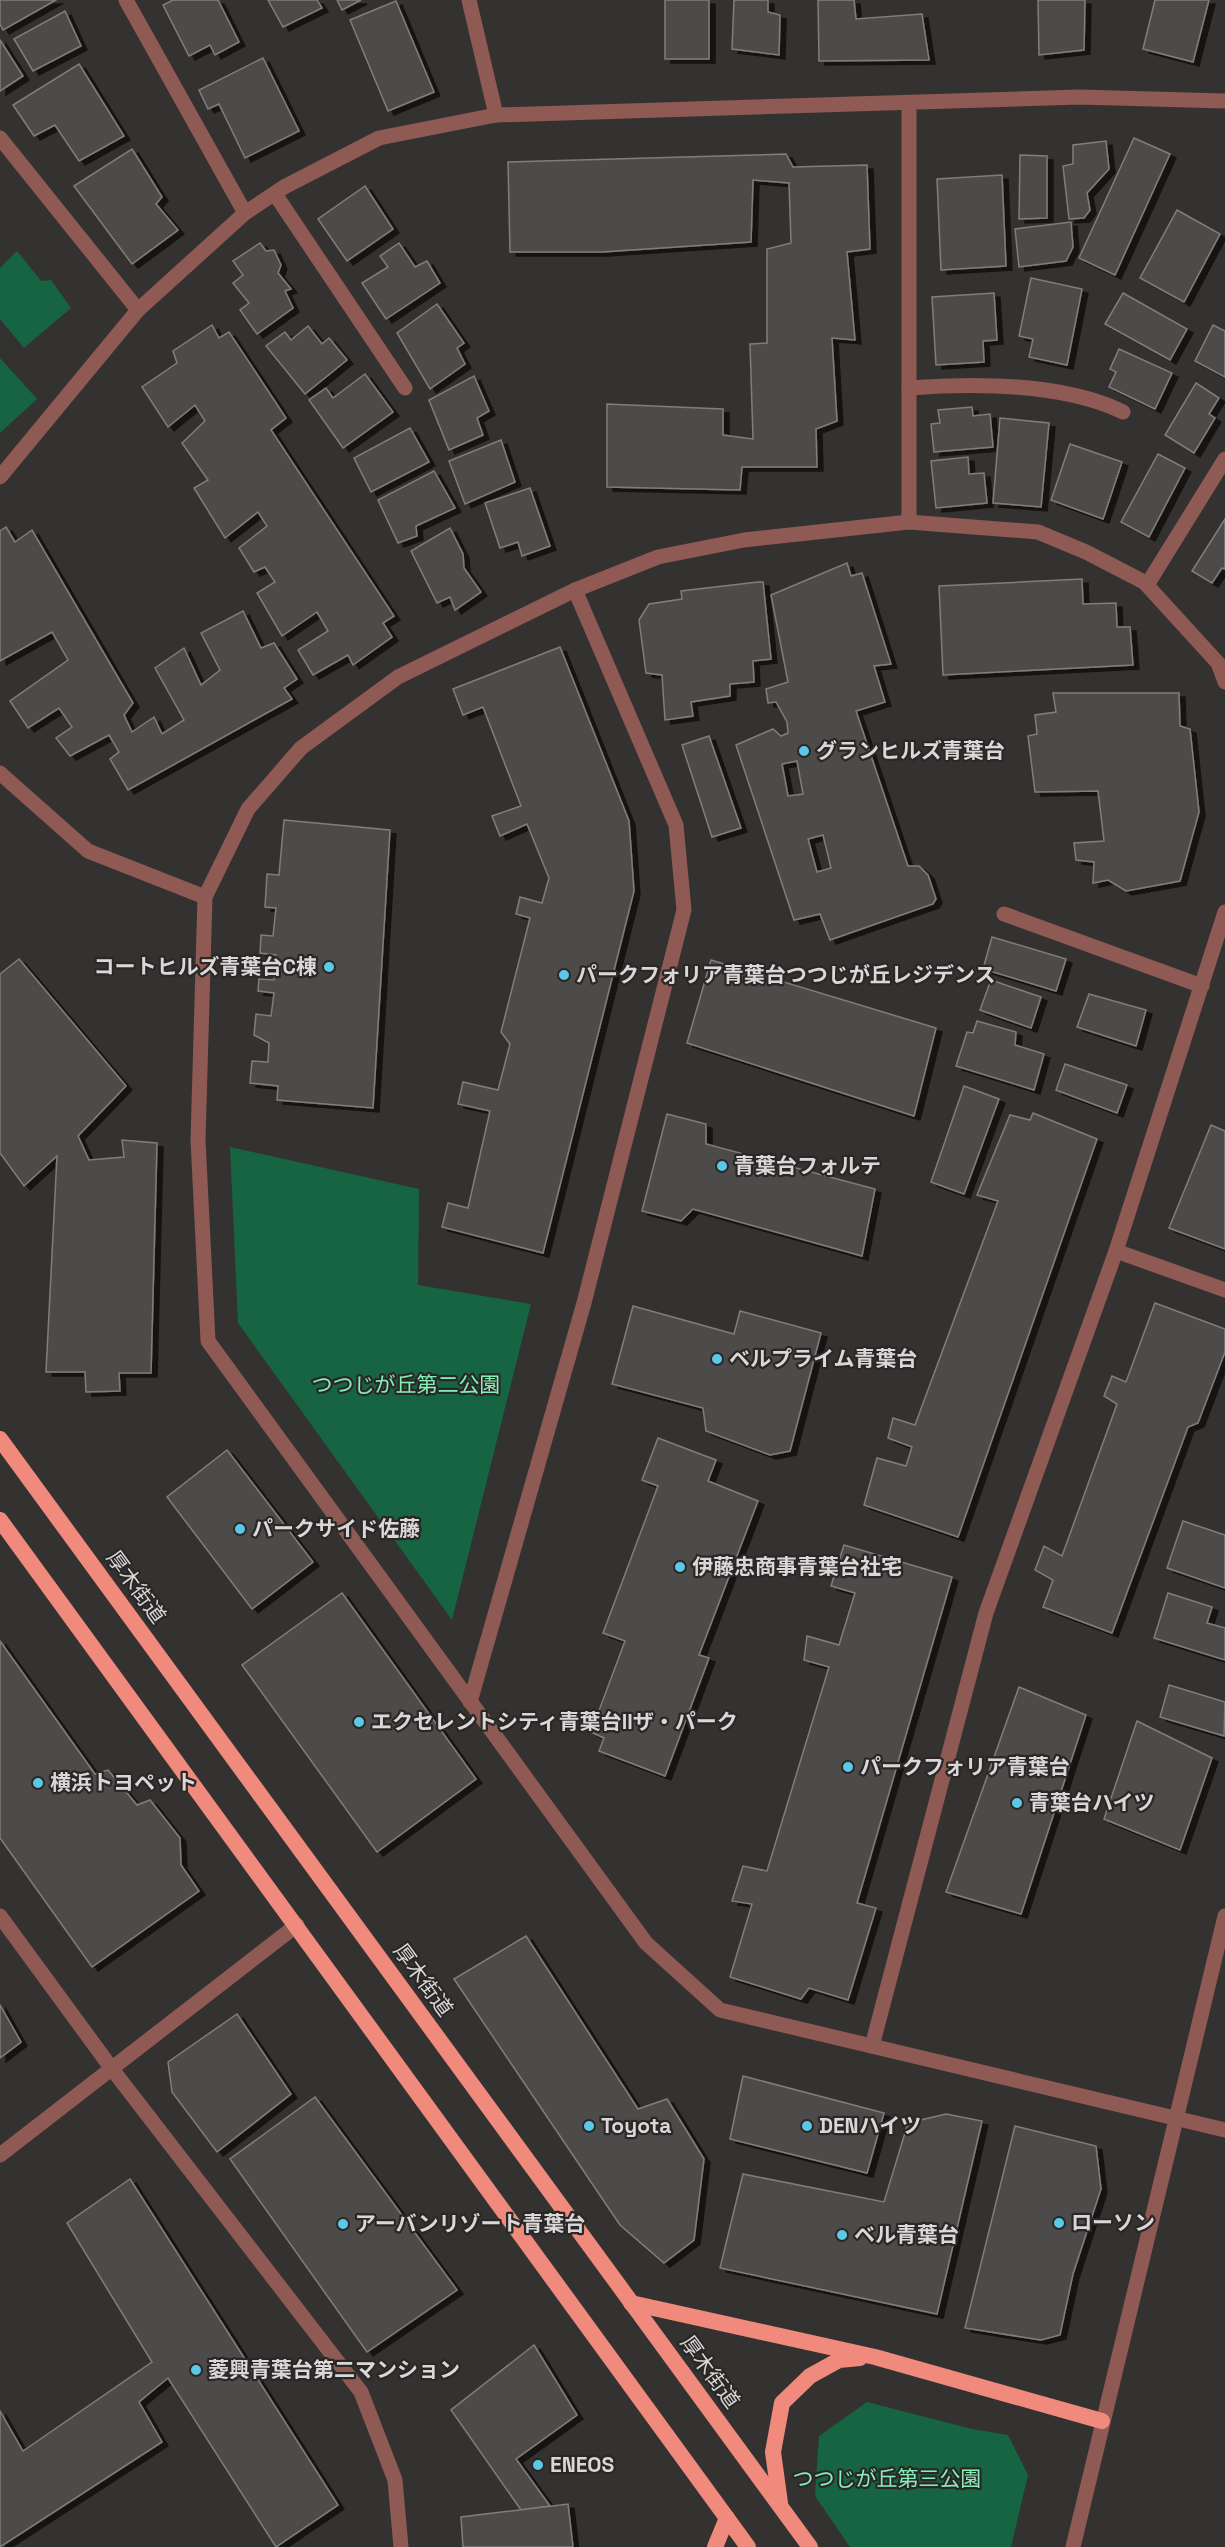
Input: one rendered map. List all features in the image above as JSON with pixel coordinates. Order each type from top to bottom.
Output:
[{"type":"highway","name":"厚木街道","points":[[0,1439],[810,2547]]},
{"type":"highway","points":[[0,1520],[748,2547]]},
{"type":"highway","points":[[631,2303],[875,2357],[1102,2421]]},
{"type":"highway","points":[[780,2506],[773,2452],[782,2403],[810,2376],[838,2360],[875,2357]]},
{"type":"highway","points":[[715,2547],[727,2518]]},
{"type":"street","points":[[126,0],[245,213]]},
{"type":"street","points":[[469,0],[496,115]]},
{"type":"street","points":[[0,477],[138,310],[245,213],[275,194],[379,138],[496,115],[1079,97],[1225,100]]},
{"type":"street","points":[[909,103],[909,522]]},
{"type":"street","points":[[0,138],[138,310]]},
{"type":"street","points":[[275,194],[405,388]]},
{"type":"street","points":[[909,388],[950,385],[1020,388],[1101,401],[1124,412]]},
{"type":"street","points":[[1147,585],[1225,459]]},
{"type":"street","points":[[1225,682],[1218,663],[1147,585],[1086,552],[1038,532],[909,522],[744,540],[658,557],[575,590],[398,677],[301,748],[248,809],[205,897],[198,1140],[208,1341],[646,1943],[720,2010],[1225,2130]]},
{"type":"street","points":[[470,1702],[584,1303],[684,910],[676,825],[575,590]]},
{"type":"street","points":[[0,772],[6,780],[88,851],[205,897]]},
{"type":"street","points":[[872,2046],[986,1613],[1116,1251],[1225,912]]},
{"type":"street","points":[[1004,914],[1202,986]]},
{"type":"street","points":[[1116,1251],[1225,1290]]},
{"type":"street","points":[[0,1916],[112,2069],[361,2392],[395,2480],[401,2547]]},
{"type":"street","points":[[1073,2547],[1225,1916]]},
{"type":"street","points":[[0,2155],[297,1925]]},
{"type":"green space","points":[[17,251],[41,281],[51,280],[71,308],[24,348],[0,319],[0,268]]},
{"type":"green space","points":[[0,358],[37,399],[0,433]]},
{"type":"green space","name":"つつじが丘第二公園","points":[[230,1147],[419,1189],[418,1285],[531,1304],[452,1620],[238,1323]]},
{"type":"green space","name":"つつじが丘第三公園","points":[[867,2402],[972,2429],[1008,2435],[1028,2475],[1011,2547],[850,2547],[815,2496],[819,2436]]},
{"type":"building","points":[[0,0],[56,0],[3,30],[0,24]]},
{"type":"building","points":[[173,0],[218,0],[239,42],[215,55],[210,45],[189,56],[163,5]]},
{"type":"building","points":[[268,0],[317,0],[322,8],[283,27]]},
{"type":"building","points":[[337,0],[361,0],[342,10]]},
{"type":"building","points":[[665,0],[709,0],[709,59],[665,59]]},
{"type":"building","points":[[734,0],[768,0],[768,12],[780,15],[779,55],[732,49]]},
{"type":"building","points":[[818,0],[854,0],[856,19],[922,14],[929,60],[819,61]]},
{"type":"building","points":[[1038,0],[1085,0],[1084,50],[1039,55]]},
{"type":"building","points":[[1155,0],[1209,0],[1193,62],[1143,49]]},
{"type":"building","points":[[396,1],[434,92],[388,111],[350,20]]},
{"type":"building","points":[[65,11],[81,46],[33,71],[14,39]]},
{"type":"building","points":[[0,40],[23,76],[0,91]]},
{"type":"building","points":[[263,58],[299,131],[245,158],[219,104],[208,109],[199,90]]},
{"type":"building","points":[[79,64],[124,136],[79,161],[55,125],[34,136],[13,105]]},
{"type":"building","points":[[1134,138],[1170,154],[1115,275],[1079,258]]},
{"type":"building","points":[[1106,141],[1109,169],[1087,193],[1090,210],[1084,218],[1069,219],[1063,166],[1073,164],[1073,145]]},
{"type":"building","points":[[132,149],[162,197],[156,204],[178,230],[132,264],[74,186]]},
{"type":"building","points":[[786,154],[793,167],[867,165],[870,249],[847,252],[855,340],[832,338],[837,421],[816,429],[817,467],[742,467],[740,490],[607,487],[607,404],[723,409],[723,435],[753,439],[750,344],[767,343],[767,249],[791,243],[789,183],[753,180],[751,242],[602,252],[510,252],[508,162]]},
{"type":"building","points":[[1020,155],[1047,156],[1047,218],[1019,219]]},
{"type":"building","points":[[1002,175],[1006,266],[941,270],[937,179]]},
{"type":"building","points":[[365,186],[393,229],[347,261],[318,219]]},
{"type":"building","points":[[1177,210],[1220,234],[1184,302],[1140,278]]},
{"type":"building","points":[[1071,222],[1073,247],[1066,261],[1019,267],[1015,229]]},
{"type":"building","points":[[260,243],[266,251],[274,250],[281,265],[278,273],[291,289],[285,291],[293,308],[257,334],[240,310],[249,303],[233,283],[243,275],[233,261]]},
{"type":"building","points":[[399,243],[415,267],[427,261],[440,283],[386,319],[362,283],[388,267],[380,256]]},
{"type":"building","points":[[1031,278],[1082,289],[1067,365],[1029,357],[1033,339],[1019,336]]},
{"type":"building","points":[[994,293],[997,340],[983,341],[984,362],[936,365],[932,297]]},
{"type":"building","points":[[1123,293],[1187,329],[1170,360],[1105,324]]},
{"type":"building","points":[[437,304],[464,343],[457,348],[465,364],[430,389],[397,333]]},
{"type":"building","points":[[212,325],[219,338],[229,332],[286,418],[271,430],[394,616],[383,623],[392,637],[353,665],[348,655],[313,675],[298,650],[328,631],[317,612],[282,636],[257,593],[275,582],[265,567],[254,572],[239,548],[267,526],[258,512],[225,538],[194,488],[208,480],[182,443],[205,421],[195,405],[168,427],[142,387],[177,363],[173,351]]},
{"type":"building","points":[[1213,325],[1225,331],[1225,377],[1195,361]]},
{"type":"building","points":[[308,326],[322,344],[329,338],[347,360],[305,394],[266,346],[285,332],[291,340]]},
{"type":"building","points":[[1119,349],[1172,373],[1155,409],[1109,387],[1116,372],[1110,369]]},
{"type":"building","points":[[365,374],[393,412],[343,448],[309,400],[326,388],[333,398]]},
{"type":"building","points":[[474,376],[489,411],[477,418],[483,435],[449,450],[429,400]]},
{"type":"building","points":[[1196,383],[1219,398],[1209,414],[1215,418],[1194,453],[1165,435]]},
{"type":"building","points":[[972,407],[973,416],[990,414],[993,447],[934,452],[931,424],[940,423],[938,410]]},
{"type":"building","points":[[1000,418],[1049,423],[1041,507],[993,503]]},
{"type":"building","points":[[410,428],[429,462],[371,492],[354,458]]},
{"type":"building","points":[[501,440],[515,482],[465,504],[449,461]]},
{"type":"building","points":[[1070,444],[1122,462],[1103,519],[1051,500]]},
{"type":"building","points":[[1158,454],[1185,468],[1149,537],[1121,522]]},
{"type":"building","points":[[968,457],[969,474],[984,473],[987,503],[936,508],[931,461]]},
{"type":"building","points":[[434,471],[455,508],[416,526],[417,536],[398,543],[378,500]]},
{"type":"building","points":[[530,488],[550,546],[522,556],[518,542],[500,548],[485,503]]},
{"type":"building","points":[[1225,519],[1225,569],[1222,568],[1212,583],[1192,571]]},
{"type":"building","points":[[6,527],[15,542],[32,530],[133,703],[124,715],[132,732],[154,717],[162,734],[184,720],[155,668],[184,648],[201,685],[220,670],[201,633],[243,611],[261,648],[274,643],[297,679],[284,688],[292,699],[128,790],[110,759],[119,752],[109,735],[70,756],[56,738],[72,727],[59,708],[28,728],[10,701],[68,660],[52,632],[0,661],[0,531]]},
{"type":"building","points":[[450,528],[463,554],[464,568],[481,592],[455,610],[450,597],[437,603],[411,551]]},
{"type":"building","name":"グランヒルズ青葉台","points":[[847,563],[851,576],[862,573],[891,664],[874,666],[885,702],[856,711],[908,866],[919,866],[928,875],[936,899],[933,904],[830,940],[820,914],[794,920],[736,745],[773,729],[781,736],[788,733],[787,722],[776,702],[768,703],[766,689],[788,682],[771,595]],"holes":[[[797,761],[803,794],[788,796],[782,764]],[[823,835],[831,868],[817,872],[808,839]]]},
{"type":"building","points":[[1082,579],[1083,604],[1116,603],[1117,627],[1130,627],[1133,665],[943,675],[939,586]]},
{"type":"building","points":[[763,582],[771,659],[753,661],[754,682],[730,684],[730,696],[691,702],[693,716],[665,720],[662,675],[646,673],[639,620],[649,604],[682,599],[681,591]]},
{"type":"building","name":"パークフォリア青葉台つつじが丘レジデンス","points":[[560,647],[629,821],[634,891],[543,1253],[442,1227],[448,1203],[468,1208],[490,1111],[458,1104],[463,1082],[498,1090],[510,1044],[501,1032],[530,918],[516,914],[520,897],[542,903],[549,878],[527,824],[500,836],[492,816],[521,806],[483,707],[463,715],[453,689]]},
{"type":"building","points":[[1053,693],[1179,693],[1180,726],[1190,729],[1199,812],[1180,881],[1126,891],[1108,880],[1093,883],[1094,862],[1076,860],[1074,843],[1104,841],[1098,791],[1035,792],[1028,736],[1037,734],[1035,715],[1056,712]]},
{"type":"building","points":[[709,736],[741,828],[712,837],[682,745]]},
{"type":"building","name":"コートヒルズ青葉台C棟","points":[[284,820],[390,830],[373,1108],[277,1100],[278,1086],[250,1083],[252,1061],[268,1062],[269,1043],[254,1035],[256,1014],[271,1016],[274,993],[258,991],[259,979],[274,980],[276,955],[260,953],[261,935],[273,936],[276,908],[265,907],[267,874],[279,875]]},
{"type":"building","points":[[992,937],[1066,959],[1056,991],[983,969]]},
{"type":"building","points":[[19,959],[126,1086],[78,1136],[89,1160],[124,1157],[122,1140],[157,1143],[151,1373],[119,1373],[120,1391],[86,1392],[85,1372],[46,1372],[57,1156],[24,1186],[0,1153],[0,974]]},
{"type":"building","points":[[711,960],[936,1028],[914,1116],[687,1043]]},
{"type":"building","points":[[991,980],[1041,997],[1031,1028],[980,1010]]},
{"type":"building","points":[[1089,994],[1146,1010],[1136,1046],[1077,1027]]},
{"type":"building","points":[[977,1021],[1016,1032],[1015,1045],[1044,1054],[1034,1090],[956,1066],[967,1032],[973,1033]]},
{"type":"building","points":[[1065,1064],[1127,1085],[1117,1113],[1056,1090]]},
{"type":"building","points":[[964,1086],[999,1099],[964,1194],[931,1182]]},
{"type":"building","points":[[1033,1113],[1097,1139],[958,1537],[864,1505],[877,1458],[906,1466],[912,1447],[888,1438],[893,1418],[915,1425],[998,1201],[977,1195],[1010,1115],[1030,1120]]},
{"type":"building","name":"青葉台フォルテ","points":[[667,1114],[706,1124],[706,1144],[875,1189],[862,1256],[693,1209],[681,1221],[642,1211]]},
{"type":"building","points":[[1211,1125],[1225,1131],[1225,1249],[1169,1228]]},
{"type":"building","points":[[1155,1303],[1225,1329],[1225,1352],[1198,1423],[1188,1427],[1112,1633],[1043,1607],[1053,1580],[1035,1570],[1044,1546],[1062,1556],[1117,1404],[1104,1396],[1112,1376],[1126,1382]]},
{"type":"building","name":"ベルプライム青葉台","points":[[633,1306],[734,1334],[740,1311],[821,1333],[790,1451],[770,1455],[706,1431],[703,1408],[612,1384]]},
{"type":"building","name":"伊藤忠商事青葉台社宅","points":[[658,1438],[716,1460],[708,1481],[758,1501],[699,1655],[709,1658],[665,1776],[599,1751],[604,1738],[591,1732],[625,1641],[603,1633],[658,1486],[642,1480]]},
{"type":"building","name":"パークサイド佐藤","points":[[227,1450],[313,1562],[252,1609],[167,1497]]},
{"type":"building","points":[[1183,1521],[1225,1535],[1225,1588],[1167,1568]]},
{"type":"building","name":"パークフォリア青葉台","points":[[844,1545],[952,1577],[857,1903],[876,1908],[848,2000],[809,1988],[801,1999],[730,1977],[752,1904],[732,1901],[743,1866],[767,1871],[829,1667],[804,1660],[807,1636],[839,1645],[855,1593],[831,1586]]},
{"type":"building","name":"エクセレントシティ青葉台IIザ・パーク","points":[[342,1593],[476,1779],[377,1852],[242,1665]]},
{"type":"building","points":[[1168,1593],[1212,1607],[1207,1623],[1225,1628],[1225,1660],[1154,1638]]},
{"type":"building","points":[[0,1641],[95,1774],[108,1770],[137,1805],[150,1800],[180,1838],[181,1865],[199,1891],[92,1967],[0,1838]]},
{"type":"building","points":[[1169,1685],[1225,1702],[1224,1736],[1160,1717]]},
{"type":"building","name":"青葉台ハイツ","points":[[1019,1687],[1086,1715],[1021,1914],[946,1892]]},
{"type":"building","points":[[1137,1721],[1212,1758],[1180,1850],[1104,1819]]},
{"type":"building","points":[[526,1936],[638,2109],[667,2099],[704,2159],[694,2240],[664,2263],[620,2225],[454,1979]]},
{"type":"building","points":[[0,2005],[21,2042],[0,2058]]},
{"type":"building","points":[[237,2014],[291,2094],[217,2152],[172,2092],[168,2062]]},
{"type":"building","name":"DENハイツ","points":[[743,2076],[884,2113],[867,2173],[730,2139]]},
{"type":"building","name":"アーバンリゾート青葉台","points":[[315,2097],[457,2290],[367,2352],[230,2159]]},
{"type":"building","name":"ベル青葉台","points":[[946,2114],[982,2121],[937,2314],[720,2268],[743,2174],[884,2202],[908,2123]]},
{"type":"building","points":[[1015,2126],[1096,2146],[1101,2189],[1073,2274],[1060,2335],[1041,2340],[965,2328]]},
{"type":"building","name":"菱興青葉台第二マンション","points":[[130,2179],[338,2505],[276,2547],[168,2378],[139,2402],[162,2442],[0,2547],[0,2411],[23,2451],[152,2362],[67,2223]]},
{"type":"building","points":[[534,2345],[577,2415],[516,2459],[550,2506],[521,2510],[451,2410]]},
{"type":"building","points":[[568,2504],[573,2547],[463,2547],[461,2517]]},
{"type":"place","name":"グランヒルズ青葉台","points":[[804,751]]},
{"type":"place","name":"コートヒルズ青葉台C棟","points":[[329,967]]},
{"type":"place","name":"パークフォリア青葉台つつじが丘レジデンス","points":[[564,975]]},
{"type":"place","name":"青葉台フォルテ","points":[[722,1166]]},
{"type":"place","name":"ベルプライム青葉台","points":[[717,1359]]},
{"type":"place","name":"パークサイド佐藤","points":[[240,1529]]},
{"type":"place","name":"伊藤忠商事青葉台社宅","points":[[680,1567]]},
{"type":"place","name":"エクセレントシティ青葉台IIザ・パーク","points":[[359,1722]]},
{"type":"place","name":"パークフォリア青葉台","points":[[848,1767]]},
{"type":"place","name":"横浜トヨペット","points":[[38,1783]]},
{"type":"place","name":"青葉台ハイツ","points":[[1017,1803]]},
{"type":"place","name":"Toyota","points":[[589,2126]]},
{"type":"place","name":"DENハイツ","points":[[807,2126]]},
{"type":"place","name":"ローソン","points":[[1059,2223]]},
{"type":"place","name":"アーバンリゾート青葉台","points":[[343,2224]]},
{"type":"place","name":"ベル青葉台","points":[[842,2235]]},
{"type":"place","name":"菱興青葉台第二マンション","points":[[196,2370]]},
{"type":"place","name":"ENEOS","points":[[538,2465]]}]
